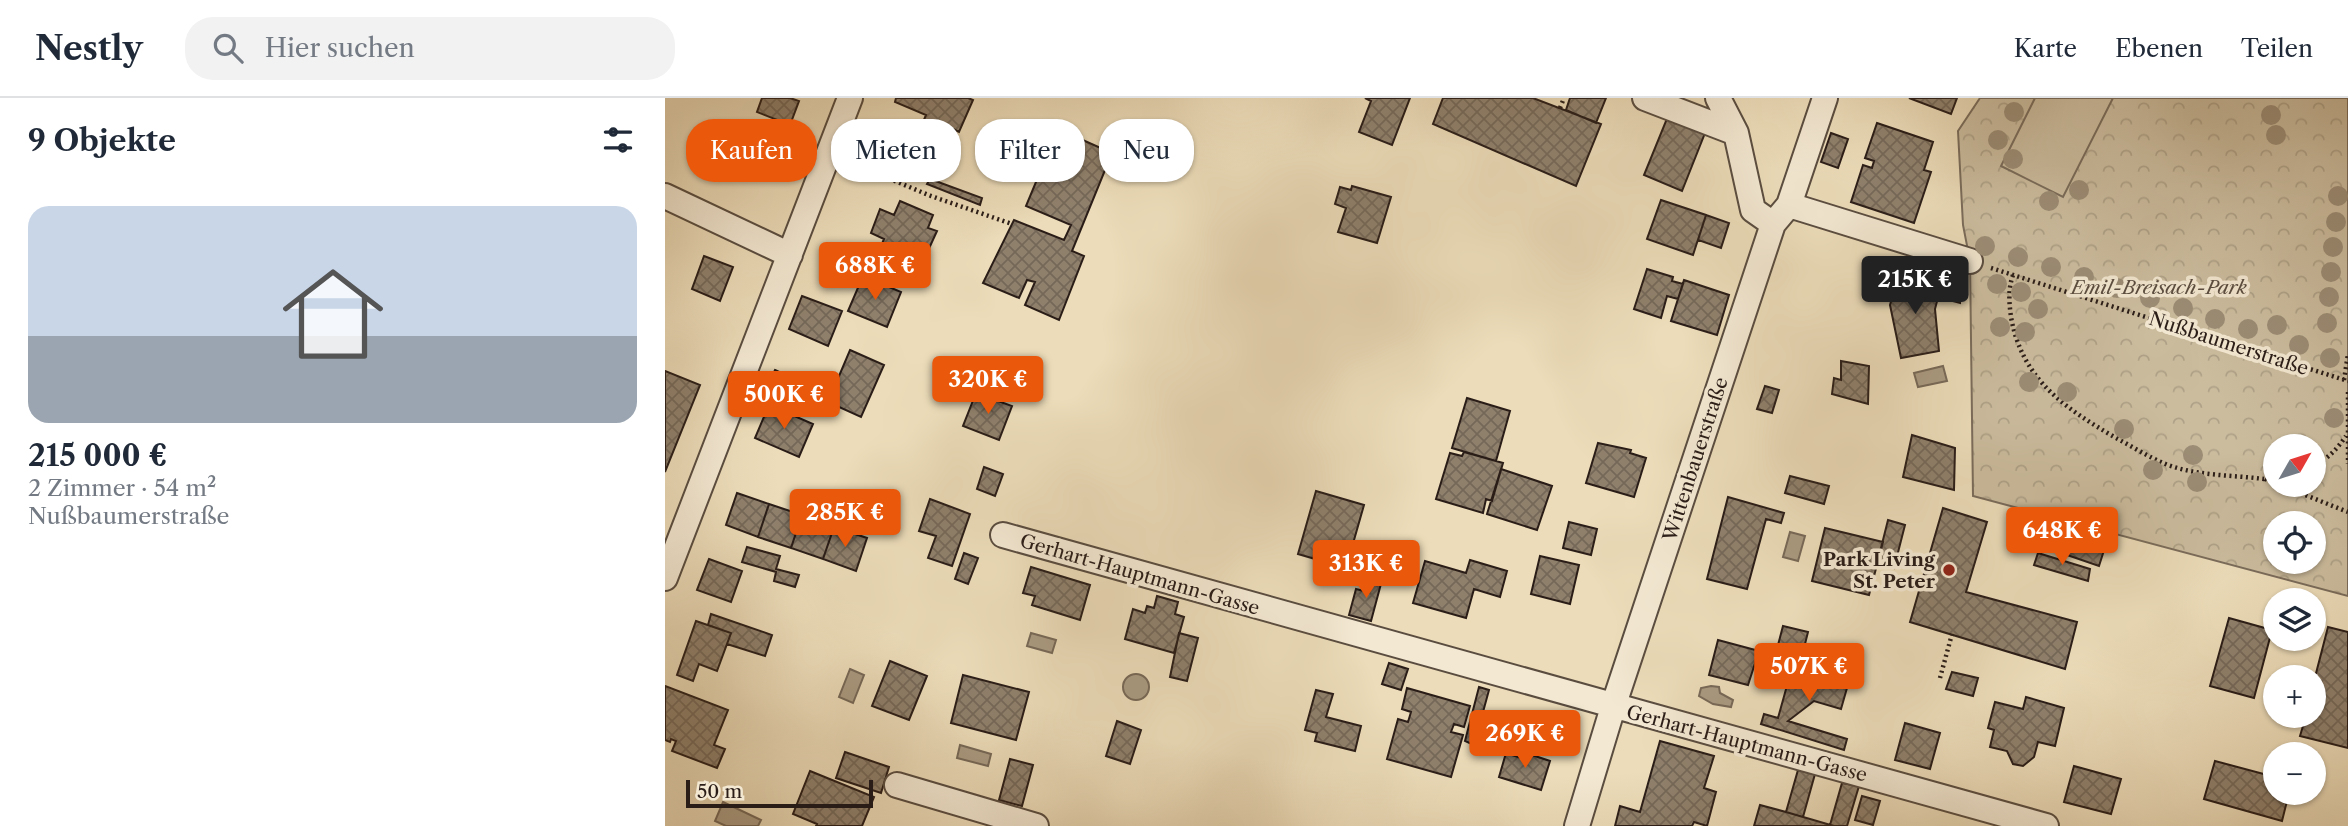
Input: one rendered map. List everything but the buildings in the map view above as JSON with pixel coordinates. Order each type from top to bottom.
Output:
[{"type":"street","points":[[665,578],[850,98]]},
{"type":"street","points":[[1645,98],[1736,133]]},
{"type":"street","points":[[1718,98],[1736,133],[1753,210],[1773,224]]},
{"type":"street","name":"Wittenbauerstraße","points":[[1577,826],[1613,707],[1773,224],[1789,205],[1825,98]]},
{"type":"street","points":[[665,196],[790,255]]},
{"type":"street","points":[[1789,205],[1970,261]]},
{"type":"street","name":"Gerhart-Hauptmann-Gasse","points":[[1003,535],[2046,826]]},
{"type":"street","points":[[897,785],[1035,826]]},
{"type":"path","points":[[1560,108],[1564,98]]},
{"type":"path","points":[[897,182],[1012,224]]},
{"type":"path","name":"Nußbaumerstraße","points":[[1970,261],[2346,380]]},
{"type":"path","points":[[2013,275],[2008,302],[2023,355],[2038,379],[2062,404],[2124,442],[2169,465],[2193,471],[2263,479]]},
{"type":"path","points":[[2346,380],[2348,354]]},
{"type":"path","points":[[2348,392],[2348,464]]},
{"type":"path","points":[[2326,459],[2347,435]]},
{"type":"path","points":[[2310,497],[2348,512]]},
{"type":"path","points":[[1940,678],[1952,635]]},
{"type":"green space","name":"Emil-Breisach-Park","points":[[1980,98],[2348,98],[2348,596],[2266,574],[2326,574],[2326,511],[2263,511],[2263,573],[1973,496],[1970,261],[1963,225],[1958,131]]},
{"type":"green space","points":[[2035,98],[2113,98],[2063,197],[2001,166]]},
{"type":"shaded area","points":[[1943,366],[1947,381],[1918,387],[1914,373]]},
{"type":"shaded area","points":[[1790,532],[1805,536],[1798,561],[1783,557]]},
{"type":"shaded area","points":[[1031,633],[1056,640],[1052,653],[1027,646]]},
{"type":"shaded area","points":[[850,669],[864,675],[853,703],[839,697]]},
{"type":"shaded area","points":[[1136,674],[1145,678],[1149,687],[1145,696],[1136,700],[1127,696],[1123,687],[1127,678]]},
{"type":"shaded area","points":[[1719,687],[1720,693],[1733,700],[1731,707],[1713,704],[1699,696],[1701,688]]},
{"type":"shaded area","points":[[960,745],[991,754],[988,766],[957,758]]},
{"type":"shaded area","points":[[723,802],[761,820],[758,826],[726,826],[715,821]]},
{"type":"place","name":"Park Living St. Peter","points":[[1949,570]]}]
